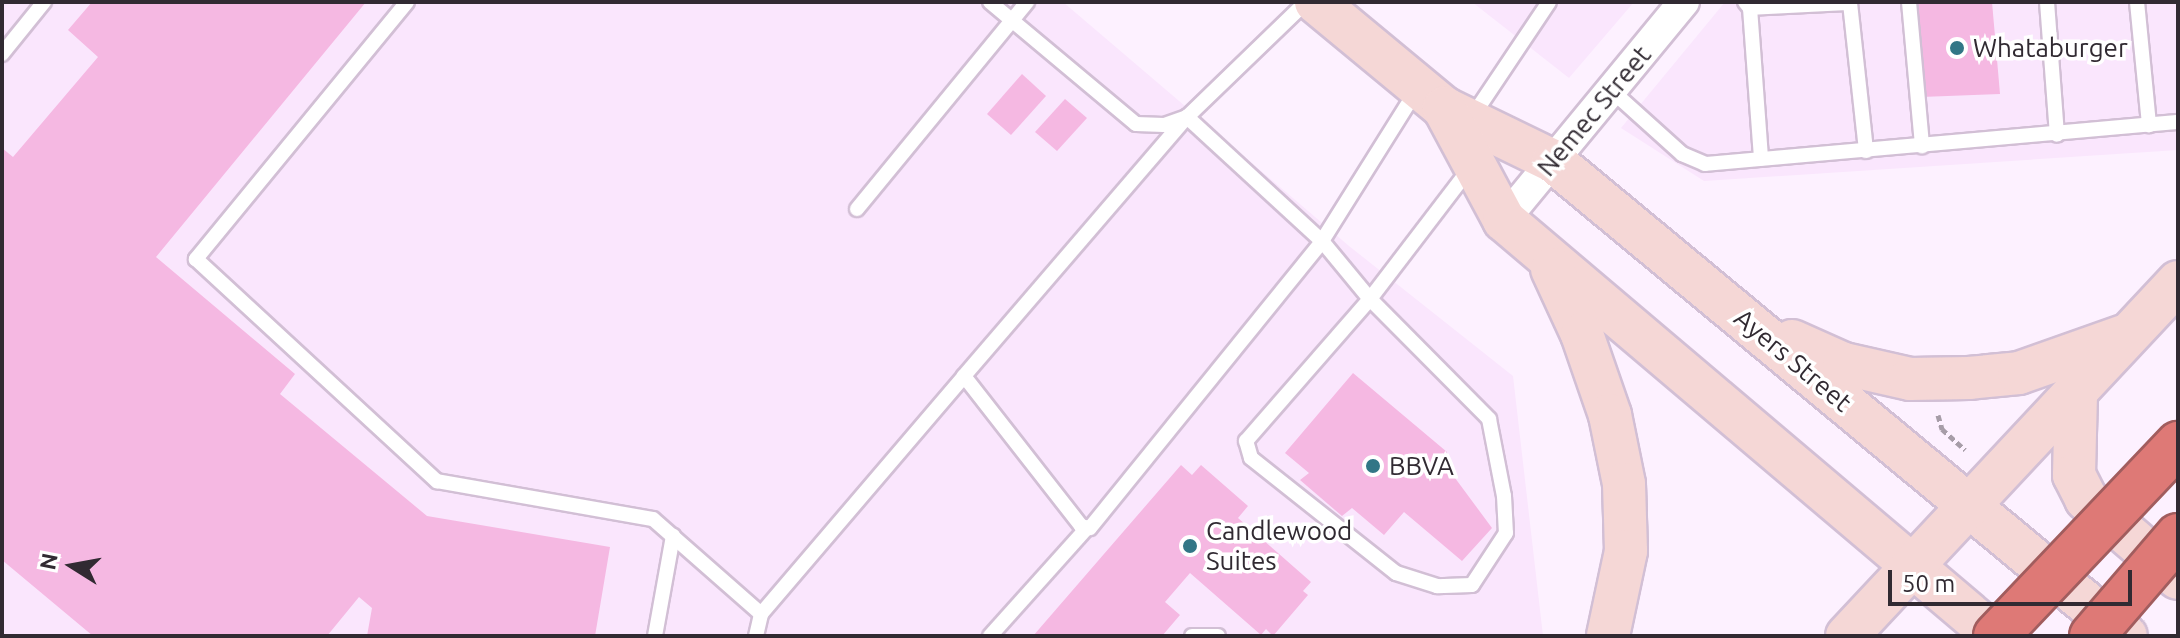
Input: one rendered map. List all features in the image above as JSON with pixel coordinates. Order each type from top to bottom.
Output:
[{"type":"highway","points":[[1995,636],[2178,444]]},
{"type":"highway","points":[[2092,636],[2178,536]]},
{"type":"main road","name":"Ayers Street","points":[[1326,8],[1444,105],[1553,161],[2126,636]]},
{"type":"main road","name":"Ayers Street","points":[[1444,105],[1504,220],[1995,636]]},
{"type":"main road","points":[[1546,257],[1582,334],[1610,415],[1624,484],[1626,551],[1608,636]]},
{"type":"main road","points":[[1847,636],[2178,282]]},
{"type":"main road","points":[[1744,319],[1844,364],[1910,379],[2019,373],[2129,334]]},
{"type":"main road","points":[[2076,393],[2074,475],[2086,499],[2178,578]]},
{"type":"street","name":"Nemec Street","points":[[1504,220],[1684,2]]},
{"type":"lane","points":[[2,54],[44,2]]},
{"type":"lane","points":[[407,2],[196,259],[437,481],[653,519],[761,614]]},
{"type":"lane","points":[[990,2],[1136,124],[1164,125],[1187,117]]},
{"type":"lane","points":[[857,209],[1027,2]]},
{"type":"lane","points":[[990,636],[1086,529],[1322,241],[1444,105],[1549,2]]},
{"type":"lane","points":[[1761,159],[1748,5],[1860,2]]},
{"type":"lane","points":[[1909,2],[1922,146]]},
{"type":"lane","points":[[2047,2],[2057,135]]},
{"type":"lane","points":[[2137,2],[2149,125]]},
{"type":"lane","points":[[1850,3],[1866,151]]},
{"type":"lane","points":[[756,636],[761,614],[1187,117],[1326,8]]},
{"type":"lane","points":[[1611,90],[1682,154],[1705,164],[2178,122]]},
{"type":"lane","points":[[1187,117],[1322,241],[1370,299],[1489,419],[1504,496],[1506,533],[1472,585],[1437,586],[1396,573],[1251,458],[1246,441],[1370,299],[1473,164]]},
{"type":"lane","points":[[964,376],[1086,529]]},
{"type":"lane","points":[[655,636],[673,536]]},
{"type":"lane","points":[[1192,636],[1218,636]]},
{"type":"path","points":[[1937,409],[1942,429],[1971,455]]},
{"type":"shaded area","points":[[2,2],[1063,2],[1349,246],[1513,376],[1543,636],[2,636]]},
{"type":"shaded area","points":[[1472,2],[1634,2],[1569,78]]},
{"type":"shaded area","points":[[1725,2],[2178,2],[2178,150],[1704,181],[1621,128]]},
{"type":"building","points":[[92,2],[366,2],[156,257],[295,374],[280,394],[427,516],[610,547],[595,636],[367,636],[372,608],[359,597],[327,636],[93,636],[2,560],[2,148],[13,157],[98,57],[68,30]]},
{"type":"building","name":"Whataburger","points":[[1913,2],[1992,2],[2000,94],[1921,97]]},
{"type":"building","points":[[1022,74],[1046,96],[1011,135],[987,114]]},
{"type":"building","points":[[1065,99],[1087,118],[1057,151],[1035,132]]},
{"type":"building","name":"BBVA","points":[[1353,373],[1447,452],[1441,459],[1492,528],[1462,561],[1404,512],[1384,535],[1352,508],[1342,516],[1300,480],[1309,473],[1285,453]]},
{"type":"building","name":"Candlewood Suites","points":[[1181,465],[1192,475],[1201,465],[1248,506],[1238,518],[1311,582],[1303,591],[1308,595],[1273,636],[1266,629],[1261,635],[1190,573],[1165,602],[1180,615],[1162,636],[1033,636]]},
{"type":"place","name":"Whataburger","points":[[1957,48]]},
{"type":"place","name":"BBVA","points":[[1373,466]]},
{"type":"place","name":"Candlewood Suites","points":[[1190,546]]}]
